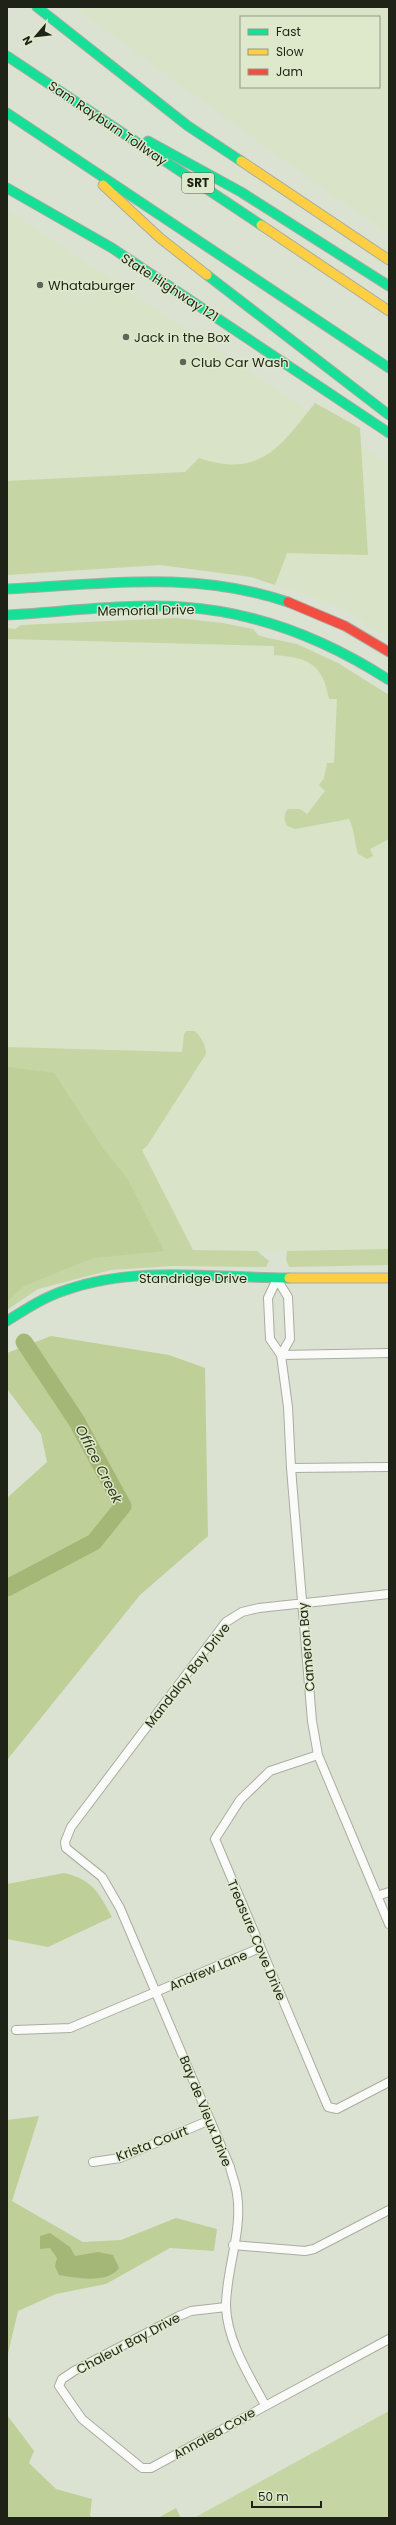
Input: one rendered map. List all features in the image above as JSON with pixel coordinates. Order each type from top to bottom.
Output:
[{"type":"main road","points":[[38,7],[188,126],[389,260]]},
{"type":"main road","name":"Sam Rayburn Tollway","points":[[7,56],[389,311]]},
{"type":"main road","points":[[89,111],[189,162],[300,228],[389,286]]},
{"type":"main road","points":[[7,113],[389,368]]},
{"type":"main road","points":[[70,155],[160,238],[389,414]]},
{"type":"main road","name":"State Highway 121","points":[[7,188],[112,248],[389,433]]},
{"type":"main road","name":"Memorial Drive","points":[[7,589],[157,581],[197,582],[247,589],[289,601],[326,615],[365,636],[389,652]]},
{"type":"main road","name":"Memorial Drive","points":[[7,615],[155,607],[182,607],[225,612],[264,621],[319,640],[389,680]]},
{"type":"main road","name":"Standridge Drive","points":[[7,1321],[52,1294],[102,1281],[158,1276],[277,1279],[389,1278]]},
{"type":"street","points":[[277,1279],[288,1297],[290,1339],[282,1355]]},
{"type":"street","points":[[277,1279],[268,1298],[270,1339],[282,1355]]},
{"type":"street","points":[[282,1355],[389,1353]]},
{"type":"street","name":"Cameron Bay","points":[[282,1355],[288,1407],[291,1468],[312,1721],[318,1755],[389,1924]]},
{"type":"street","points":[[291,1468],[389,1467]]},
{"type":"street","name":"Mandalay Bay Drive","points":[[65,1842],[71,1827],[226,1622],[242,1612],[302,1602],[389,1594]]},
{"type":"street","name":"Treasure Cove Drive","points":[[318,1755],[270,1771],[240,1800],[215,1839],[328,2107],[337,2109],[389,2082]]},
{"type":"street","name":"Bay de Vieux Drive","points":[[65,1842],[66,1848],[102,1877],[110,1890],[156,1991],[230,2167],[237,2195],[237,2222],[226,2307],[237,2351],[265,2405]]},
{"type":"street","points":[[377,1896],[389,1892]]},
{"type":"street","name":"Andrew Lane","points":[[16,2030],[70,2028],[260,1948]]},
{"type":"street","name":"Krista Court","points":[[93,2162],[120,2158],[210,2120]]},
{"type":"street","points":[[233,2245],[305,2250],[314,2249],[389,2210]]},
{"type":"street","name":"Chaleur Bay Drive","points":[[59,2386],[62,2379],[74,2371],[159,2324],[191,2311],[226,2307]]},
{"type":"street","name":"Annalea Cove","points":[[59,2386],[82,2419],[142,2468],[151,2468],[389,2339]]},
{"type":"shaded area","points":[[74,7],[389,7],[389,233],[325,190]]},
{"type":"shaded area","points":[[7,209],[389,465],[389,637],[333,603],[251,577],[160,565],[7,575]]},
{"type":"shaded area","points":[[315,403],[360,428],[368,555],[287,553],[275,585],[251,577],[160,565],[7,575],[7,481],[185,472],[199,458],[220,463],[238,464],[254,461],[279,445],[291,433]]},
{"type":"shaded area","points":[[177,618],[223,623],[253,629],[258,635],[297,644],[338,663],[389,695],[389,839],[370,849],[373,856],[367,859],[358,854],[349,819],[295,829],[287,826],[285,821],[284,817],[288,809],[300,809],[307,814],[325,791],[319,785],[324,778],[327,763],[334,763],[337,699],[329,699],[322,677],[318,670],[312,665],[296,658],[274,655],[274,646],[7,639],[7,628],[15,629],[21,625]]},
{"type":"shaded area","points":[[7,639],[274,646],[275,655],[302,657],[312,663],[325,678],[329,698],[337,699],[334,763],[319,785],[326,790],[306,814],[300,809],[284,813],[284,819],[287,826],[295,829],[349,819],[356,835],[369,849],[389,839],[389,1249],[209,1252],[193,1250],[142,1150],[147,1146],[206,1054],[7,1047]]},
{"type":"shaded area","points":[[186,1031],[195,1031],[197,1033],[204,1044],[206,1054],[147,1146],[142,1150],[193,1250],[257,1251],[269,1261],[266,1267],[173,1266],[111,1270],[38,1289],[7,1310],[7,1047],[182,1052],[184,1034]]},
{"type":"shaded area","points":[[7,1067],[54,1073],[104,1150],[127,1178],[164,1251],[93,1258],[24,1286],[7,1301]]},
{"type":"shaded area","points":[[389,1249],[389,1265],[289,1267],[286,1260],[287,1251]]},
{"type":"shaded area","points":[[51,1336],[169,1355],[205,1368],[208,1536],[140,1595],[7,1760],[7,1498],[47,1462],[41,1434],[7,1389],[7,1353]]},
{"type":"shaded area","points":[[64,1873],[81,1879],[94,1888],[112,1917],[48,1947],[7,1939],[7,1884]]},
{"type":"shaded area","points":[[39,2116],[12,2201],[83,2242],[121,2240],[176,2218],[217,2229],[214,2251],[170,2248],[106,2284],[56,2294],[18,2311],[7,2358],[7,2120]]},
{"type":"shaded area","points":[[50,2233],[70,2247],[75,2256],[98,2252],[113,2255],[119,2268],[114,2273],[107,2276],[91,2279],[59,2275],[55,2266],[57,2258],[50,2248],[40,2249],[40,2236]]},
{"type":"shaded area","points":[[389,2411],[389,2518],[194,2518]]},
{"type":"shaded area","points":[[7,2415],[34,2451],[29,2463],[56,2489],[92,2499],[90,2516],[94,2518],[7,2518]]},
{"type":"shaded area","points":[[176,2508],[181,2518],[158,2518]]},
{"type":"waterway","name":"Office Creek","points":[[7,1588],[94,1542],[123,1506],[76,1420],[24,1342]]},
{"type":"traffic: fast","points":[[37,7],[188,126],[241,161]]},
{"type":"traffic: fast","points":[[7,56],[261,225]]},
{"type":"traffic: fast","points":[[7,113],[389,368]]},
{"type":"traffic: fast","points":[[148,141],[241,192],[389,286]]},
{"type":"traffic: fast","points":[[7,188],[112,248],[389,433]]},
{"type":"traffic: fast","points":[[207,275],[389,415]]},
{"type":"traffic: fast","points":[[7,589],[114,582],[183,583],[218,586],[253,592],[288,602]]},
{"type":"traffic: fast","points":[[7,615],[140,606],[183,607],[211,610],[238,615],[290,630],[341,652],[389,680]]},
{"type":"traffic: fast","points":[[7,1321],[50,1296],[93,1282],[148,1275],[205,1275],[289,1278]]},
{"type":"traffic: slow","points":[[241,161],[389,260]]},
{"type":"traffic: slow","points":[[103,185],[160,238],[207,275]]},
{"type":"traffic: slow","points":[[261,225],[389,311]]},
{"type":"traffic: slow","points":[[289,1278],[389,1278]]},
{"type":"traffic: jam","points":[[288,602],[345,626],[389,652]]},
{"type":"place","name":"Whataburger","points":[[40,285]]},
{"type":"place","name":"Jack in the Box","points":[[126,337]]},
{"type":"place","name":"Club Car Wash","points":[[183,362]]}]
